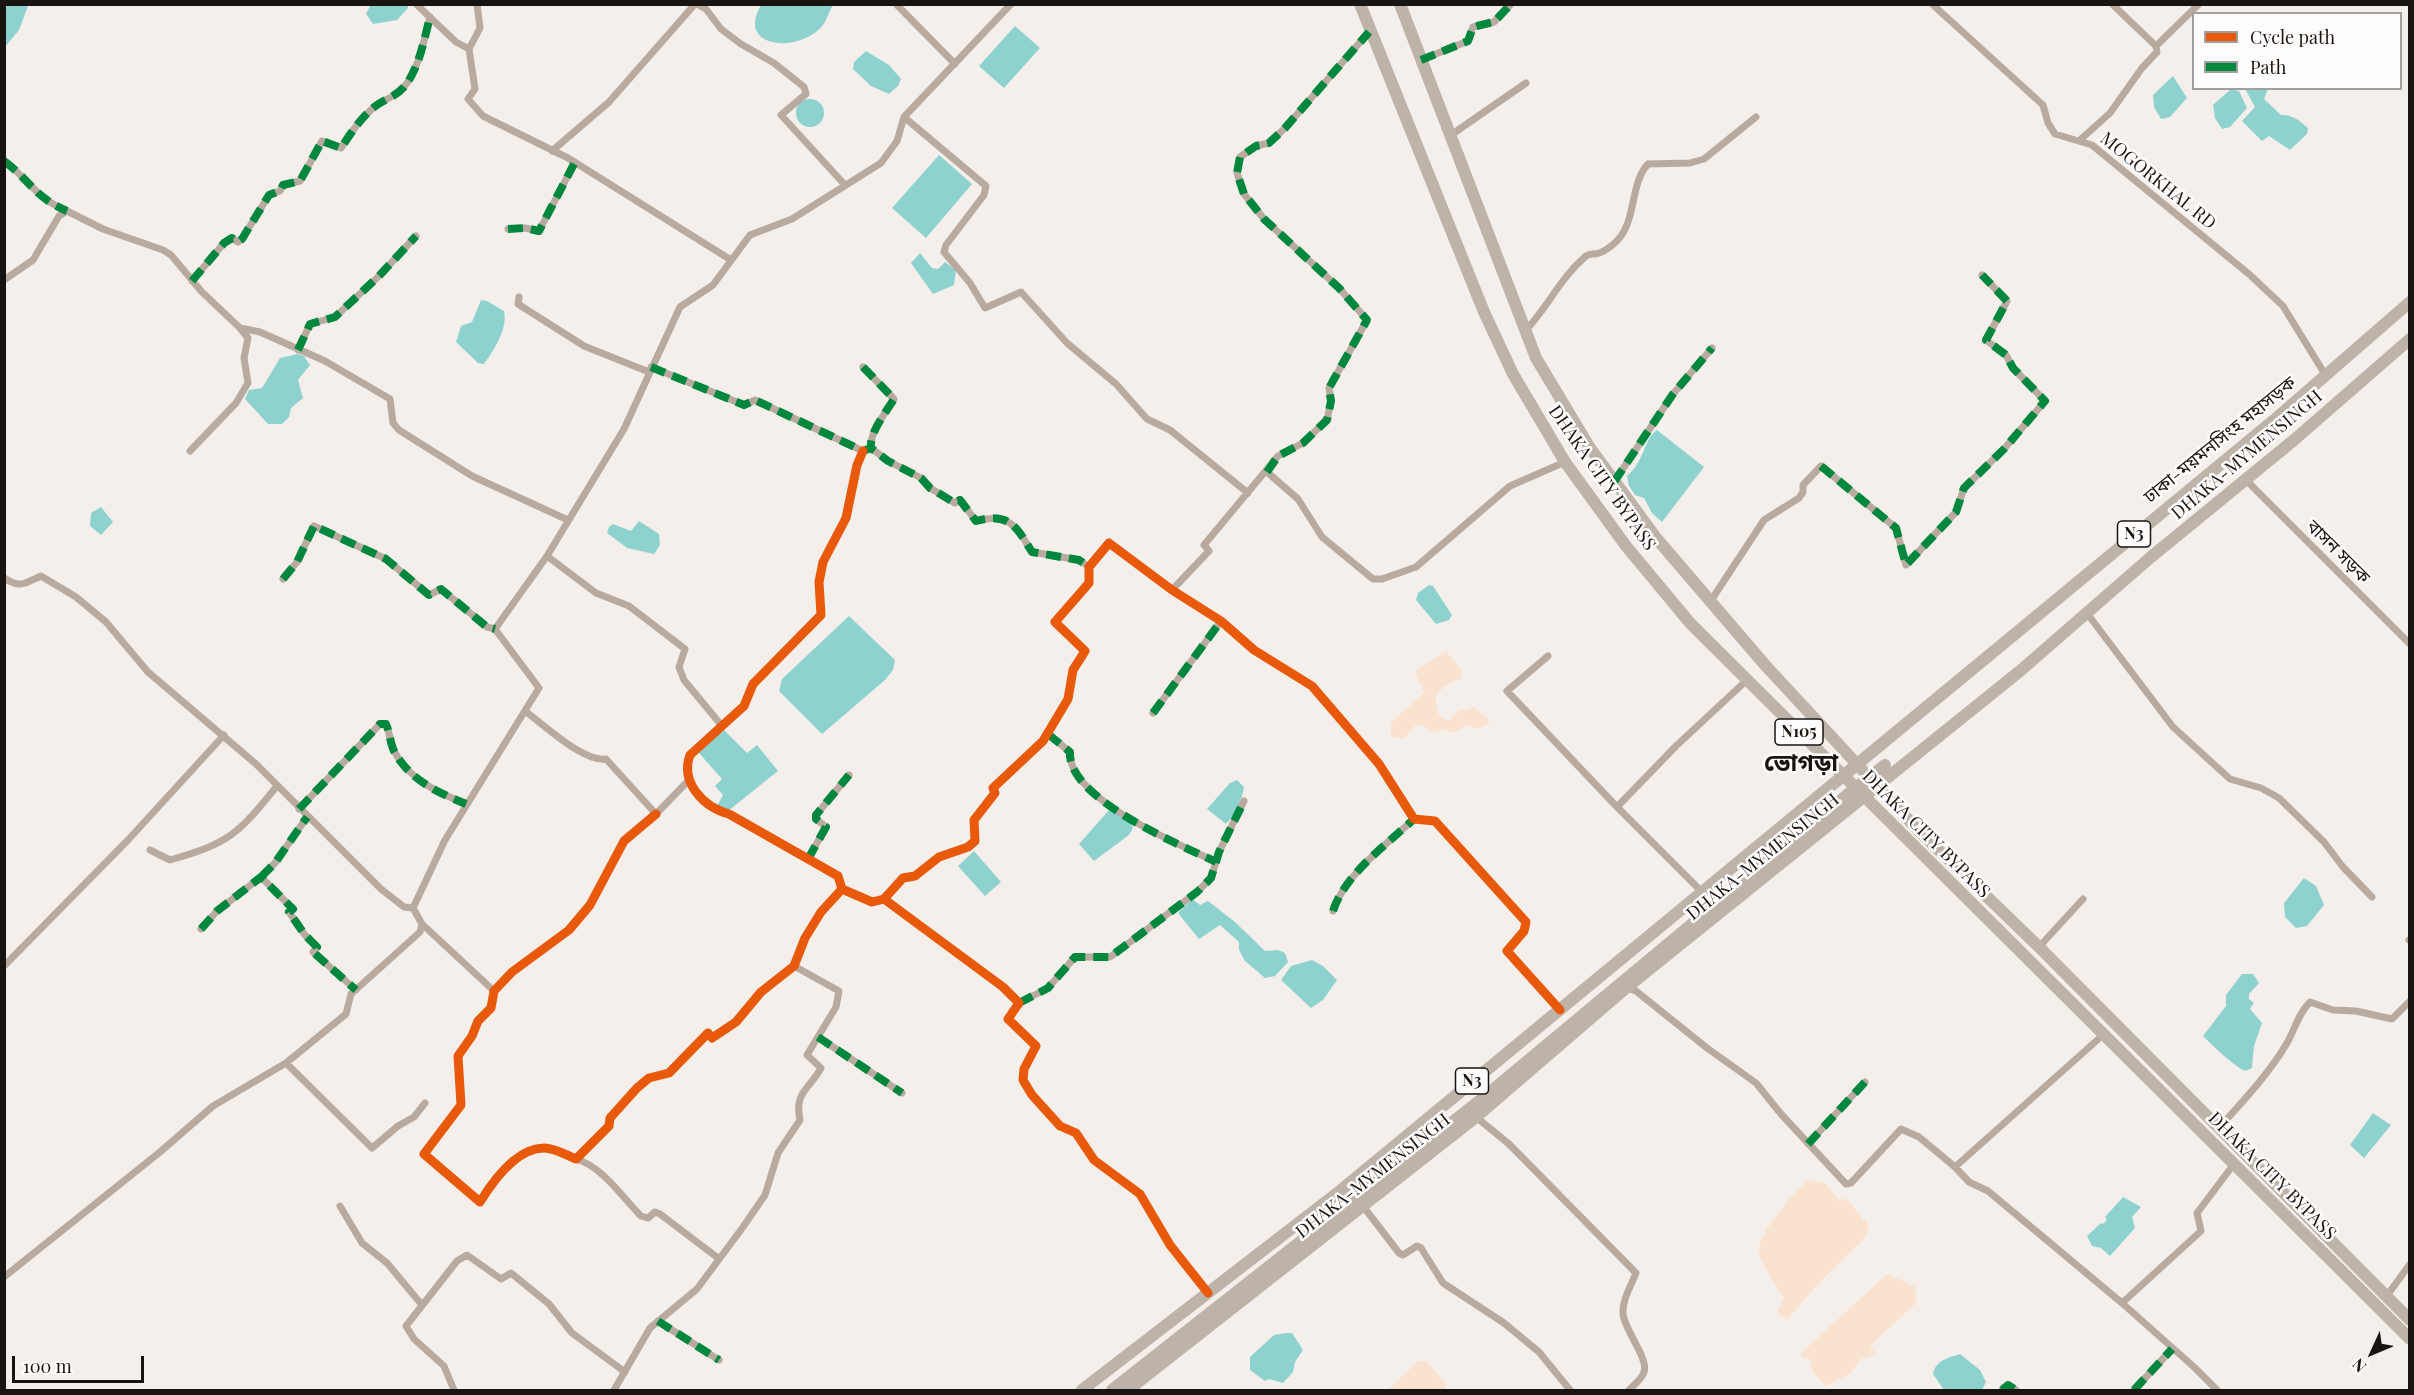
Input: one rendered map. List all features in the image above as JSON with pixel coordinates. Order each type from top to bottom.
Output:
[{"type":"highway","name":"DHAKA CITY BYPASS","points":[[1360,4],[1369,32],[1484,312],[1512,374],[1565,462],[1626,546],[1690,623],[2409,1339]]},
{"type":"highway","name":"DHAKA CITY BYPASS","points":[[1400,4],[1536,358],[1561,403],[1614,482],[1657,539],[1710,602],[1877,787],[2409,1320]]},
{"type":"highway","name":"ঢাকা-ময়মনসিংহ মহাসড়ক","points":[[1856,765],[2326,376],[2409,302]]},
{"type":"highway","name":"DHAKA-MYMENSINGH","points":[[1128,1390],[1476,1117],[1626,988],[2020,671],[2086,612],[2246,480],[2409,339]]},
{"type":"highway","name":"DHAKA-MYMENSINGH","points":[[1082,1390],[1340,1191],[1856,765]]},
{"type":"highway","points":[[1112,1390],[1478,1102],[1884,765]]},
{"type":"street","points":[[416,4],[456,42],[469,49]]},
{"type":"street","points":[[477,4],[480,28],[469,49],[475,89],[468,99],[483,116],[574,162],[731,260]]},
{"type":"street","points":[[552,151],[609,102],[696,4],[708,7],[722,29],[741,44],[774,63],[804,87],[806,94],[781,114],[844,185]]},
{"type":"street","points":[[896,4],[955,64]]},
{"type":"street","points":[[495,629],[547,556],[624,429],[680,308],[713,285],[750,235],[792,219],[881,163],[897,141],[903,117],[1011,4]]},
{"type":"street","points":[[1421,60],[1468,41],[1473,27],[1494,22],[1511,4]]},
{"type":"street","name":"MOGORKHAL RD","points":[[1932,4],[2043,105],[2048,123],[2055,134],[2092,145],[2130,174],[2283,306],[2326,376]]},
{"type":"street","points":[[2080,140],[2110,113],[2142,68],[2157,52],[2156,46],[2112,4]]},
{"type":"street","points":[[2156,46],[2199,4]]},
{"type":"street","points":[[192,280],[224,243],[232,238],[238,242],[242,239],[269,195],[280,191],[283,185],[300,181],[322,141],[341,148],[349,135],[375,106],[389,100],[405,86],[414,69],[430,17]]},
{"type":"street","points":[[1172,590],[1209,551],[1204,545],[1278,456],[1303,443],[1327,420],[1329,388],[1367,320],[1339,288],[1264,219],[1244,194],[1237,173],[1240,157],[1256,146],[1269,143],[1285,128],[1369,32]]},
{"type":"street","points":[[1451,135],[1526,83]]},
{"type":"street","points":[[903,117],[986,186],[984,195],[946,245],[945,252],[970,283],[985,308],[1021,292],[1067,343],[1116,384],[1147,418],[1170,430],[1248,494]]},
{"type":"street","points":[[1525,331],[1548,306],[1557,286],[1571,270],[1589,254],[1600,253],[1621,237],[1633,210],[1640,173],[1648,164],[1690,163],[1704,159],[1756,117]]},
{"type":"street","points":[[4,161],[19,172],[38,196],[103,229],[163,250],[248,338],[244,358],[248,383],[236,403],[190,451]]},
{"type":"street","points":[[508,229],[525,228],[539,231],[574,162]]},
{"type":"street","points":[[4,280],[33,260],[59,216],[67,211]]},
{"type":"street","points":[[298,350],[310,324],[335,317],[379,276],[416,236]]},
{"type":"street","points":[[1710,602],[1764,520],[1799,498],[1803,492],[1803,485],[1821,466],[1896,528],[1906,566],[1956,512],[1964,488],[2004,449],[2045,401],[2013,368],[2006,355],[1986,340],[2007,300],[1982,275]]},
{"type":"street","points":[[519,297],[518,304],[584,346],[744,405],[755,400],[863,451],[871,448]]},
{"type":"street","points":[[240,328],[260,332],[343,370],[390,399],[393,423],[399,430],[503,492],[568,520]]},
{"type":"street","points":[[1614,482],[1673,394],[1712,348]]},
{"type":"street","points":[[862,367],[894,399],[876,430],[871,448]]},
{"type":"street","points":[[871,448],[888,461],[921,478],[930,488],[946,498],[955,503],[960,500],[976,521],[991,517],[1004,518],[1017,529],[1032,552],[1079,560],[1089,567]]},
{"type":"street","points":[[863,451],[857,465],[846,518],[823,562],[819,582],[821,615],[753,684],[744,706],[690,755],[686,766],[688,781],[716,810],[729,814],[838,876],[842,889],[872,902],[884,899],[903,878],[915,876],[939,857],[968,847],[975,841],[975,820],[995,793],[993,788],[1017,768],[1048,734],[1068,699],[1073,670],[1085,651],[1055,621],[1089,583],[1089,567],[1109,543],[1172,590],[1221,621],[1254,650],[1312,686],[1379,764],[1414,819]]},
{"type":"street","points":[[1267,471],[1298,499],[1322,537],[1373,579],[1382,579],[1416,567],[1510,486],[1565,462]]},
{"type":"street","name":"বাসন সড়ক","points":[[2246,480],[2409,644]]},
{"type":"street","points":[[283,579],[297,562],[314,526],[386,559],[429,595],[441,589],[487,627],[495,629],[539,688],[445,840],[413,908]]},
{"type":"street","points":[[547,556],[596,593],[630,606],[685,649],[679,667],[684,680],[722,726]]},
{"type":"street","points":[[4,578],[16,585],[25,586],[41,576],[76,597],[106,622],[148,672],[224,735],[396,902],[404,907],[413,908]]},
{"type":"street","points":[[2086,612],[2173,727],[2230,779],[2261,788],[2279,798],[2324,842],[2348,873],[2372,897]]},
{"type":"street","points":[[1153,713],[1221,621]]},
{"type":"street","points":[[1548,656],[1507,691],[1617,807],[1703,893]]},
{"type":"street","points":[[1617,807],[1676,746],[1747,680]]},
{"type":"street","points":[[525,711],[582,754],[599,760],[606,759],[656,814]]},
{"type":"street","points":[[299,809],[380,724],[386,724],[394,751],[416,777],[431,789],[466,804]]},
{"type":"street","points":[[1048,734],[1070,752],[1072,767],[1107,805],[1163,839],[1216,862]]},
{"type":"street","points":[[4,966],[135,832],[224,735]]},
{"type":"street","points":[[808,859],[826,827],[816,819],[816,815],[849,775]]},
{"type":"street","points":[[688,781],[656,814],[624,842],[590,905],[569,930],[512,972],[494,991],[491,1008],[478,1021],[472,1036],[458,1056],[461,1105],[424,1154],[480,1202],[496,1180],[526,1153],[543,1148],[551,1149],[593,1166],[641,1216],[648,1218],[655,1212],[660,1214],[718,1258]]},
{"type":"street","points":[[150,850],[170,860],[217,845],[237,833],[277,786]]},
{"type":"street","points":[[1208,1293],[1170,1245],[1140,1194],[1094,1160],[1076,1133],[1060,1126],[1032,1095],[1023,1080],[1024,1069],[1036,1047],[1008,1019],[1018,1004],[1048,988],[1075,957],[1110,957],[1197,892],[1211,878],[1244,801]]},
{"type":"street","points":[[201,929],[217,911],[261,877],[275,863],[307,817]]},
{"type":"street","points":[[1332,911],[1336,900],[1364,866],[1414,819],[1435,820],[1526,922],[1524,931],[1507,951],[1560,1010]]},
{"type":"street","points":[[261,877],[293,909],[289,912],[305,935],[317,946],[313,952],[356,990]]},
{"type":"street","points":[[576,1159],[609,1126],[610,1118],[637,1088],[649,1078],[669,1072],[708,1033],[712,1038],[736,1022],[761,992],[794,966],[811,929],[842,889]]},
{"type":"street","points":[[2039,947],[2083,898]]},
{"type":"street","points":[[884,899],[976,965],[1018,1004]]},
{"type":"street","points":[[413,908],[422,924],[494,991]]},
{"type":"street","points":[[4,1277],[160,1152],[213,1106],[286,1064],[346,1014],[351,994],[420,932],[422,924]]},
{"type":"street","points":[[614,1390],[650,1328],[697,1289],[765,1194],[778,1153],[800,1120],[796,1105],[800,1095],[821,1068],[807,1055],[836,1007],[839,991],[794,966]]},
{"type":"street","points":[[1626,988],[1636,991],[1707,1048],[1756,1083],[1846,1184],[1851,1183],[1901,1129],[1919,1137],[1969,1182],[1988,1191],[2122,1303],[2217,1390]]},
{"type":"street","points":[[2217,1129],[2263,1077],[2287,1043],[2301,1011],[2310,1002],[2333,1010],[2356,1011],[2392,1019],[2409,1001]]},
{"type":"street","points":[[1955,1167],[2104,1034]]},
{"type":"street","points":[[818,1037],[902,1093]]},
{"type":"street","points":[[286,1064],[372,1148],[398,1126],[414,1117],[425,1103]]},
{"type":"street","points":[[1808,1144],[1865,1082]]},
{"type":"street","points":[[1476,1117],[1509,1144],[1636,1274],[1625,1299],[1623,1316],[1626,1328],[1645,1364],[1644,1373],[1629,1390]]},
{"type":"street","points":[[2122,1303],[2201,1231],[2197,1213],[2234,1164]]},
{"type":"street","points":[[340,1206],[362,1243],[387,1263],[422,1305]]},
{"type":"street","points":[[1363,1206],[1399,1253],[1403,1254],[1417,1246],[1421,1248],[1443,1283],[1504,1323],[1539,1352],[1570,1390]]},
{"type":"street","points":[[454,1390],[444,1366],[414,1339],[406,1326],[457,1261],[467,1255],[501,1279],[511,1273],[549,1304],[572,1333],[625,1372]]},
{"type":"street","points":[[2386,1297],[2409,1264]]},
{"type":"street","points":[[658,1321],[719,1360]]},
{"type":"street","points":[[2134,1390],[2172,1349]]},
{"type":"street","points":[[2002,1390],[2008,1385],[2016,1390]]},
{"type":"shaded area","points":[[1446,651],[1461,669],[1461,678],[1444,686],[1436,696],[1440,715],[1450,720],[1457,712],[1474,707],[1489,720],[1489,723],[1479,729],[1468,725],[1452,733],[1443,729],[1435,733],[1424,726],[1416,725],[1404,738],[1395,738],[1391,735],[1391,724],[1425,692],[1415,674],[1416,670]]},
{"type":"shaded area","points":[[1809,1180],[1825,1183],[1840,1201],[1846,1198],[1869,1226],[1864,1239],[1818,1284],[1787,1320],[1777,1312],[1784,1298],[1764,1266],[1759,1248],[1766,1231],[1780,1211]]},
{"type":"shaded area","points":[[1887,1274],[1914,1286],[1917,1297],[1915,1304],[1870,1346],[1876,1354],[1859,1360],[1851,1373],[1825,1386],[1813,1372],[1810,1359],[1802,1357],[1801,1353]]},
{"type":"shaded area","points":[[1418,1361],[1426,1361],[1447,1385],[1443,1390],[1388,1390]]},
{"type":"water","points":[[5,4],[28,6],[19,30],[5,47]]},
{"type":"water","points":[[371,4],[408,5],[408,8],[397,20],[373,24],[366,14]]},
{"type":"water","points":[[761,4],[833,5],[823,25],[813,34],[786,43],[763,38],[756,31],[755,20]]},
{"type":"water","points":[[1015,26],[1040,48],[1004,88],[979,66]]},
{"type":"water","points":[[866,51],[889,65],[901,79],[898,86],[889,94],[871,86],[853,69],[854,62]]},
{"type":"water","points":[[2173,76],[2187,98],[2170,117],[2161,119],[2154,107],[2153,95]]},
{"type":"water","points":[[2230,90],[2235,90],[2239,91],[2247,108],[2230,127],[2222,129],[2215,118],[2213,105]]},
{"type":"water","points":[[2246,90],[2268,90],[2264,99],[2281,115],[2292,117],[2302,123],[2308,128],[2307,134],[2290,150],[2269,136],[2262,141],[2242,121],[2255,107]]},
{"type":"water","points":[[810,99],[820,103],[824,113],[820,123],[810,127],[800,123],[796,113],[800,103]]},
{"type":"water","points":[[939,155],[972,184],[926,238],[892,208]]},
{"type":"water","points":[[920,253],[932,268],[938,269],[945,262],[956,270],[954,285],[933,294],[911,263]]},
{"type":"water","points":[[481,300],[504,311],[505,318],[499,339],[484,364],[478,363],[456,342],[461,326],[472,322]]},
{"type":"water","points":[[298,354],[304,356],[310,365],[298,380],[303,398],[291,408],[289,417],[282,424],[268,424],[245,399],[249,390],[262,388],[280,358]]},
{"type":"water","points":[[1657,430],[1704,467],[1662,522],[1652,513],[1644,498],[1635,495],[1629,486],[1627,476],[1637,464],[1652,434]]},
{"type":"water","points":[[101,507],[113,522],[101,535],[90,526],[91,513]]},
{"type":"water","points":[[639,521],[659,534],[660,545],[654,554],[627,548],[607,533],[613,524],[631,531]]},
{"type":"water","points":[[1429,585],[1433,586],[1452,615],[1449,620],[1436,624],[1416,600],[1418,593]]},
{"type":"water","points":[[849,616],[895,660],[893,670],[885,680],[822,734],[779,691],[782,679]]},
{"type":"water","points":[[723,729],[747,753],[757,745],[778,771],[728,811],[717,806],[723,795],[715,786],[722,779],[698,752]]},
{"type":"water","points":[[1237,780],[1244,787],[1243,792],[1235,812],[1226,824],[1207,809],[1230,783]]},
{"type":"water","points":[[1110,809],[1130,822],[1133,828],[1129,835],[1094,861],[1079,844]]},
{"type":"water","points":[[974,851],[1001,882],[985,896],[958,866]]},
{"type":"water","points":[[2304,878],[2316,886],[2324,905],[2307,926],[2296,928],[2285,917],[2284,903]]},
{"type":"water","points":[[1192,899],[1200,905],[1208,901],[1235,922],[1265,951],[1278,950],[1285,953],[1288,962],[1275,976],[1265,978],[1245,961],[1239,950],[1239,942],[1220,925],[1199,939],[1178,913]]},
{"type":"water","points":[[1312,960],[1323,966],[1337,980],[1323,1000],[1311,1008],[1281,980],[1291,966]]},
{"type":"water","points":[[2242,974],[2253,974],[2259,983],[2249,994],[2249,999],[2254,1003],[2250,1009],[2262,1023],[2254,1046],[2252,1068],[2245,1071],[2203,1036],[2226,1006],[2226,995]]},
{"type":"water","points":[[2373,1113],[2391,1125],[2364,1158],[2350,1145]]},
{"type":"water","points":[[2123,1197],[2141,1207],[2132,1217],[2135,1228],[2110,1256],[2101,1248],[2092,1246],[2087,1236],[2107,1220],[2105,1217]]},
{"type":"water","points":[[1292,1333],[1303,1350],[1295,1362],[1293,1372],[1283,1383],[1269,1379],[1265,1381],[1250,1370],[1250,1357],[1274,1335]]},
{"type":"water","points":[[1960,1354],[1980,1370],[1986,1382],[1982,1390],[1944,1390],[1933,1374],[1940,1363]]},
{"type":"marked path","points":[[1421,60],[1468,41],[1473,27],[1494,22],[1511,4]]},
{"type":"marked path","points":[[192,281],[224,243],[232,238],[238,242],[242,239],[269,195],[280,191],[283,185],[300,181],[322,141],[341,148],[368,112],[404,87],[417,63],[430,17]]},
{"type":"marked path","points":[[1267,472],[1278,456],[1303,443],[1327,420],[1331,401],[1329,388],[1367,320],[1339,288],[1264,219],[1244,194],[1237,173],[1240,157],[1256,146],[1269,143],[1285,128],[1369,32]]},
{"type":"marked path","points":[[4,161],[47,200],[67,211]]},
{"type":"marked path","points":[[508,229],[525,228],[539,231],[575,162]]},
{"type":"marked path","points":[[298,350],[310,324],[335,317],[379,276],[416,236]]},
{"type":"marked path","points":[[1821,466],[1896,528],[1906,565],[1956,512],[1964,488],[2004,449],[2045,401],[2013,368],[2006,355],[1986,340],[2007,301],[1982,275]]},
{"type":"marked path","points":[[1614,482],[1673,394],[1712,348]]},
{"type":"marked path","points":[[651,367],[744,405],[755,400],[863,451],[871,448],[888,461],[921,478],[930,488],[955,503],[960,500],[976,521],[996,518],[1010,523],[1032,552],[1079,560],[1089,567]]},
{"type":"marked path","points":[[863,367],[894,399],[875,429],[871,448]]},
{"type":"marked path","points":[[283,579],[297,562],[314,526],[386,559],[429,595],[441,589],[487,627],[495,629]]},
{"type":"marked path","points":[[1153,713],[1221,621]]},
{"type":"marked path","points":[[299,809],[380,724],[386,724],[394,751],[416,778],[435,790],[466,804]]},
{"type":"marked path","points":[[1048,734],[1070,752],[1074,770],[1087,787],[1106,803],[1154,832],[1216,862]]},
{"type":"marked path","points":[[808,859],[826,827],[816,819],[816,815],[849,775]]},
{"type":"marked path","points":[[1019,1003],[1048,988],[1075,957],[1110,957],[1197,892],[1211,878],[1219,852],[1244,801]]},
{"type":"marked path","points":[[261,877],[275,863],[307,817]]},
{"type":"marked path","points":[[1333,911],[1339,897],[1357,872],[1414,819]]},
{"type":"marked path","points":[[201,929],[217,911],[261,877],[293,909],[289,912],[305,935],[317,947],[313,952],[356,990]]},
{"type":"marked path","points":[[818,1037],[902,1093]]},
{"type":"marked path","points":[[1808,1144],[1865,1082]]},
{"type":"marked path","points":[[658,1321],[719,1360]]},
{"type":"marked path","points":[[2134,1390],[2172,1349]]},
{"type":"marked path","points":[[2002,1390],[2008,1385],[2016,1390]]},
{"type":"cycle path","points":[[863,451],[857,465],[846,518],[823,562],[819,582],[821,615],[753,684],[744,706],[690,755],[688,775],[691,784],[711,806],[838,876],[842,889],[872,902],[884,899],[1003,987],[1019,1003],[1008,1019],[1036,1046],[1024,1069],[1023,1080],[1032,1095],[1060,1126],[1076,1133],[1094,1160],[1140,1194],[1170,1245],[1208,1293]]},
{"type":"cycle path","points":[[884,899],[903,878],[915,876],[939,857],[968,847],[975,841],[974,820],[995,793],[993,788],[1043,741],[1068,699],[1073,670],[1085,651],[1055,622],[1089,583],[1089,567],[1109,543],[1172,590],[1221,621],[1254,650],[1312,686],[1379,764],[1414,819],[1435,821],[1526,922],[1524,931],[1507,951],[1560,1010]]},
{"type":"cycle path","points":[[656,814],[624,841],[590,905],[569,930],[512,972],[494,991],[491,1008],[478,1021],[472,1036],[458,1056],[461,1105],[424,1154],[480,1202],[507,1167],[524,1153],[534,1149],[548,1148],[576,1159],[609,1126],[610,1118],[637,1088],[649,1078],[669,1073],[708,1033],[712,1038],[736,1022],[761,992],[794,966],[805,938],[821,912],[842,889]]},
{"type":"district","name":"ভোগড়া","points":[[1801,764]]}]
